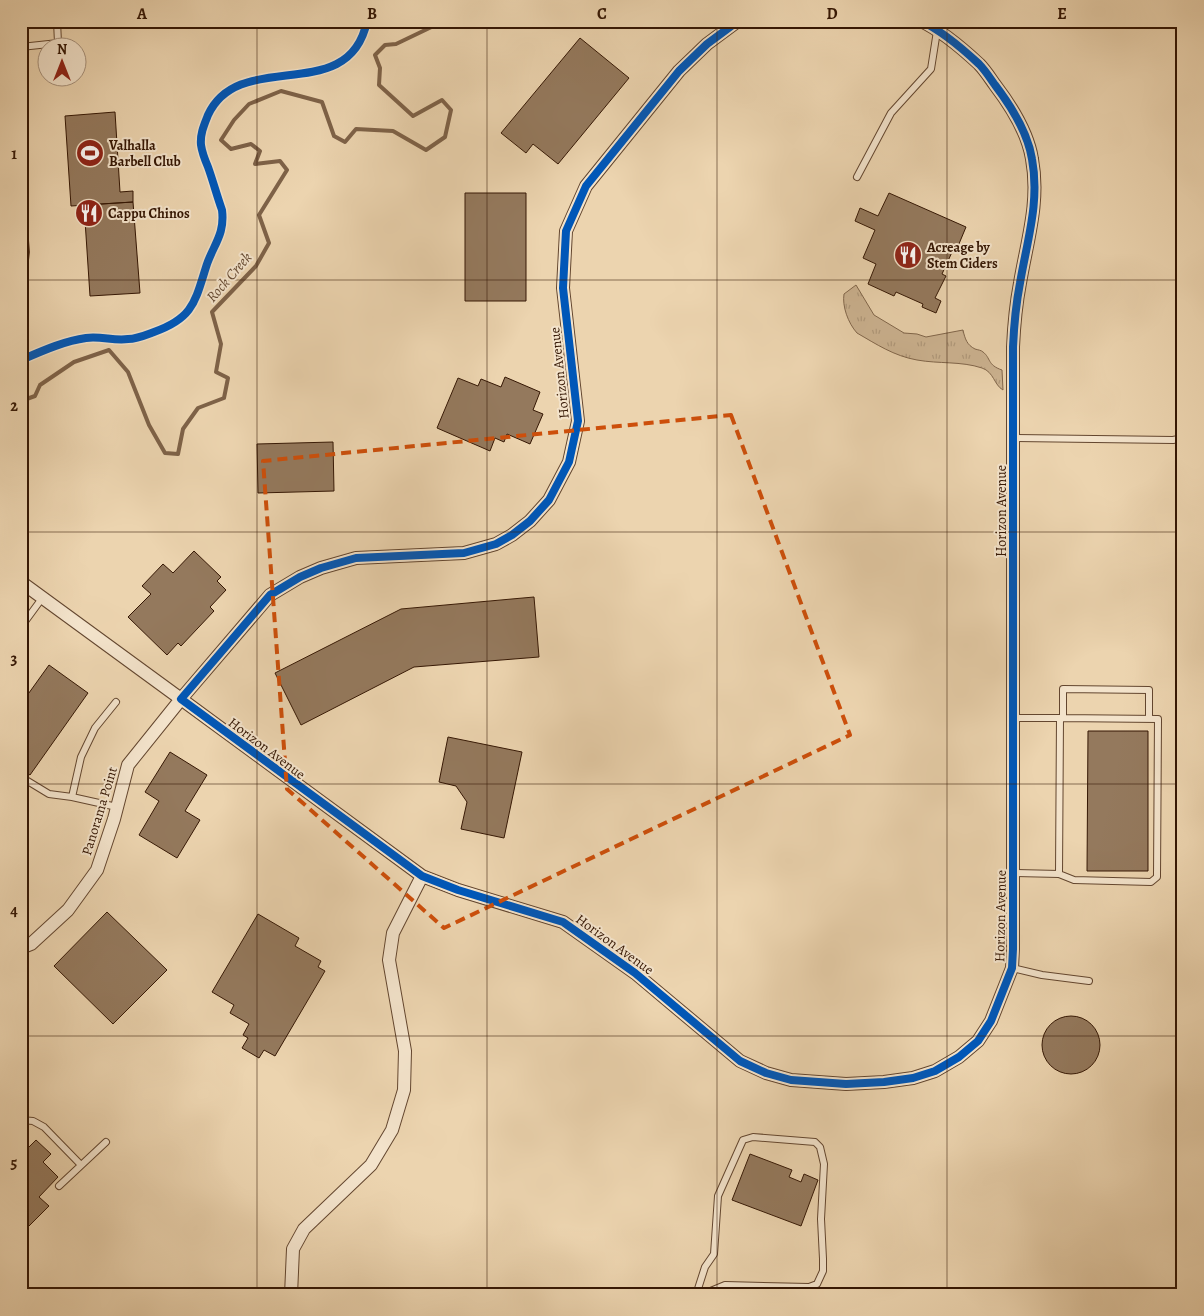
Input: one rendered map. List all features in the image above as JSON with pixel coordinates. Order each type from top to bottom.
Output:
[{"type":"street","name":"Horizon Avenue","points":[[181,700],[270,595],[300,578],[321,568],[356,558],[464,553],[496,544],[512,535],[530,521],[550,500],[568,462],[578,421],[563,288],[566,231],[586,186],[679,71],[707,44],[738,21]]},
{"type":"street","name":"Horizon Avenue","points":[[21,582],[422,876],[458,890],[563,922],[635,972],[740,1061],[766,1073],[791,1080],[846,1084],[913,1078],[934,1071],[959,1057],[978,1041],[991,1021],[1012,968],[1014,320],[1034,218],[1035,190],[1032,157],[1023,133],[1004,97],[980,65],[921,21]]},
{"type":"street","points":[[21,230],[23,252],[21,268]]},
{"type":"street","name":"Panorama Point","points":[[21,948],[32,944],[68,910],[97,870],[128,765],[181,700]]},
{"type":"street","points":[[291,1295],[293,1249],[304,1229],[371,1165],[392,1130],[404,1090],[405,1051],[389,960],[393,933],[422,876]]},
{"type":"street","points":[[21,1294],[83,1295]]},
{"type":"lane","points":[[21,46],[58,43],[57,21]]},
{"type":"lane","points":[[857,177],[891,113],[931,69],[937,32]]},
{"type":"lane","points":[[1013,438],[1173,440],[1183,438]]},
{"type":"lane","points":[[21,627],[43,597]]},
{"type":"lane","points":[[1059,874],[1064,689],[1149,690],[1149,719]]},
{"type":"lane","points":[[72,797],[81,757],[95,728],[116,702]]},
{"type":"lane","points":[[1013,718],[1158,719],[1157,877],[1151,882],[1074,880],[1059,874],[1013,873]]},
{"type":"lane","points":[[21,777],[49,794],[117,807]]},
{"type":"lane","points":[[1012,968],[1042,976],[1089,981]]},
{"type":"lane","points":[[21,1120],[33,1121],[44,1127],[82,1164]]},
{"type":"lane","points":[[696,1295],[705,1267],[714,1254],[718,1196],[742,1140],[753,1137],[815,1142],[820,1147],[824,1164],[821,1220],[824,1259],[823,1271],[817,1284],[809,1287],[725,1285],[701,1295]]},
{"type":"lane","points":[[60,1186],[106,1142]]},
{"type":"highlighted area","points":[[731,415],[850,735],[444,928],[287,789],[263,461]]},
{"type":"green space","points":[[856,285],[874,315],[904,333],[926,337],[963,330],[968,344],[982,351],[994,366],[1002,370],[1003,390],[989,372],[982,368],[966,364],[925,361],[901,356],[857,333],[846,314],[844,304],[844,294]]},
{"type":"building","points":[[580,38],[629,78],[558,164],[533,144],[526,153],[501,133]]},
{"type":"building","points":[[115,112],[120,192],[133,191],[133,202],[71,206],[65,116]]},
{"type":"building","points":[[465,193],[526,193],[526,301],[465,301]]},
{"type":"building","name":"Acreage by Stem Ciders","points":[[889,193],[966,227],[956,251],[953,250],[942,274],[946,276],[935,298],[941,301],[936,313],[922,307],[923,304],[896,292],[894,296],[868,284],[876,264],[863,258],[875,230],[855,221],[860,208],[878,216]]},
{"type":"building","points":[[133,202],[140,293],[90,296],[84,205]]},
{"type":"building","points":[[505,377],[540,392],[533,410],[543,414],[530,444],[507,434],[504,442],[495,438],[490,451],[437,428],[458,378],[478,386],[481,379],[501,387]]},
{"type":"building","points":[[333,442],[334,491],[258,493],[257,444]]},
{"type":"building","points":[[194,551],[221,577],[217,581],[226,590],[210,607],[214,611],[181,646],[178,643],[167,655],[128,617],[151,594],[142,586],[163,564],[173,573]]},
{"type":"building","points":[[534,597],[539,657],[414,667],[301,725],[275,673],[401,609]]},
{"type":"building","points":[[49,665],[88,693],[30,775],[21,769],[21,704]]},
{"type":"building","points":[[1088,731],[1148,731],[1148,871],[1087,871]]},
{"type":"building","points":[[448,737],[522,752],[504,838],[461,829],[467,802],[456,786],[439,782]]},
{"type":"building","points":[[170,752],[207,775],[185,811],[200,820],[177,858],[139,835],[159,801],[145,792]]},
{"type":"building","points":[[107,912],[167,970],[113,1024],[54,966]]},
{"type":"building","points":[[258,914],[299,938],[295,946],[321,961],[318,967],[325,971],[275,1056],[264,1050],[259,1058],[242,1048],[248,1038],[243,1035],[249,1024],[230,1013],[234,1005],[212,992]]},
{"type":"building","points":[[1065,1016],[1077,1016],[1092,1024],[1100,1039],[1100,1051],[1092,1066],[1077,1074],[1065,1074],[1050,1066],[1042,1051],[1042,1039],[1050,1024]]},
{"type":"building","points":[[36,1140],[51,1154],[43,1162],[58,1177],[39,1197],[49,1206],[21,1234],[21,1141],[28,1148]]},
{"type":"building","points":[[750,1154],[792,1170],[789,1177],[801,1182],[804,1174],[818,1180],[801,1226],[732,1200]]},
{"type":"waterway","name":"Rock Creek","points":[[21,401],[35,396],[40,385],[74,362],[109,350],[128,372],[149,425],[165,453],[178,454],[183,429],[198,408],[224,398],[228,378],[216,372],[221,344],[212,312],[256,266],[269,243],[259,215],[287,170],[280,161],[255,164],[260,151],[251,144],[231,149],[221,140],[234,120],[249,104],[281,91],[322,102],[334,136],[345,142],[356,129],[393,131],[426,150],[445,137],[451,110],[442,100],[413,116],[379,85],[380,68],[375,55],[385,45],[396,44],[444,21]]},
{"type":"cycle path","points":[[21,360],[78,339],[138,338],[167,327],[185,314],[196,298],[218,238],[223,218],[201,145],[202,133],[208,115],[223,95],[244,83],[317,71],[339,63],[356,47],[367,21]]},
{"type":"cycle path","points":[[738,21],[707,44],[679,71],[586,186],[566,231],[563,288],[578,421],[569,462],[549,500],[530,521],[512,535],[496,544],[464,553],[356,558],[321,568],[300,577],[270,595],[181,699],[422,876],[458,890],[563,922],[635,973],[740,1061],[766,1073],[791,1080],[846,1084],[913,1078],[935,1071],[959,1057],[978,1041],[991,1021],[1012,968],[1013,347],[1017,299],[1034,206],[1034,175],[1030,150],[1023,130],[1007,102],[987,74],[979,64],[959,47],[921,21]]},
{"type":"place","name":"Valhalla Barbell Club","points":[[90,153]]},
{"type":"place","name":"Cappu Chinos","points":[[89,213]]},
{"type":"place","name":"Acreage by Stem Ciders","points":[[908,255]]}]
